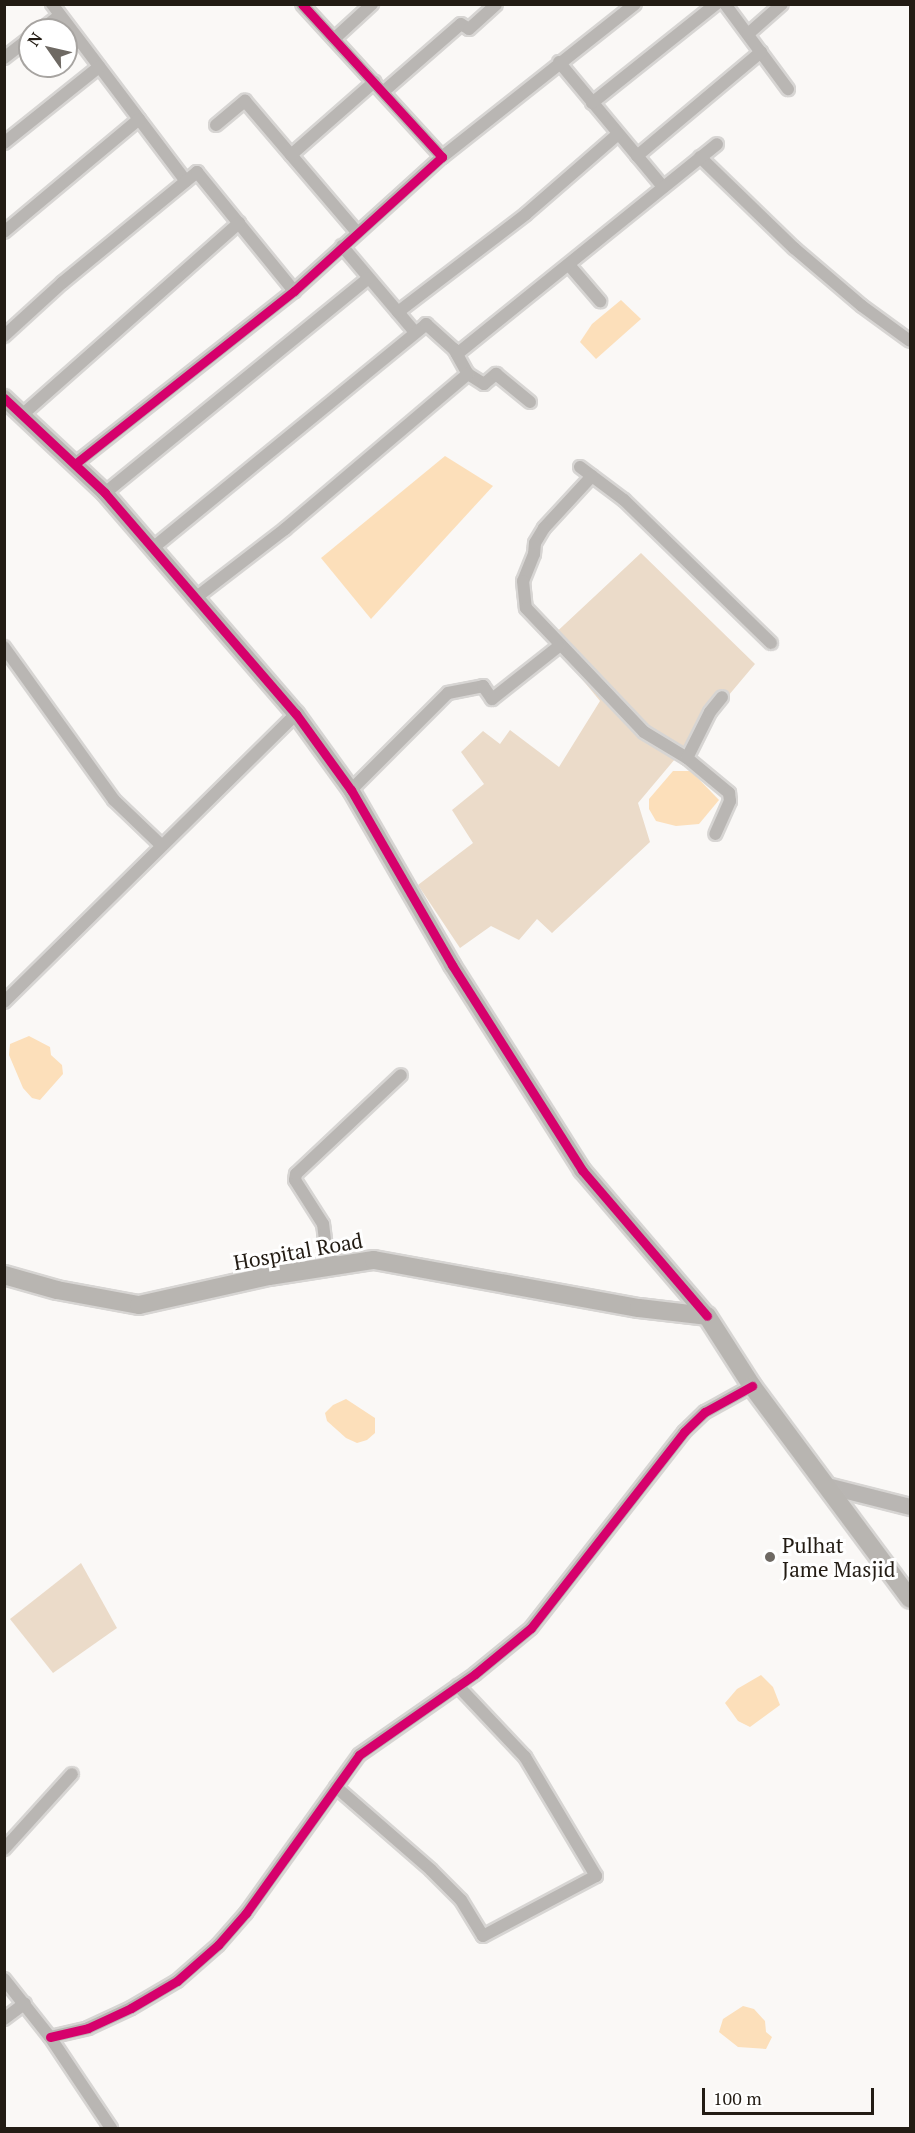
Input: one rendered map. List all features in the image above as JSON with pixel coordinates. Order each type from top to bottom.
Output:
[{"type":"main road","name":"Hospital Road","points":[[4,1275],[57,1290],[139,1305],[374,1260],[639,1308],[707,1316]]},
{"type":"main road","points":[[707,1316],[752,1386],[831,1487],[910,1599]]},
{"type":"street","points":[[52,4],[186,181]]},
{"type":"street","points":[[302,4],[442,157]]},
{"type":"street","points":[[334,39],[372,4]]},
{"type":"street","points":[[75,464],[294,291],[442,157],[635,4]]},
{"type":"street","points":[[592,103],[716,4]]},
{"type":"street","points":[[725,4],[788,89]]},
{"type":"street","points":[[748,34],[782,4]]},
{"type":"street","points":[[383,92],[461,24],[469,29],[496,5]]},
{"type":"street","points":[[56,18],[60,15]]},
{"type":"street","points":[[4,58],[18,47]]},
{"type":"street","points":[[637,156],[761,52]]},
{"type":"street","points":[[560,62],[617,135],[663,187]]},
{"type":"street","points":[[4,143],[99,67]]},
{"type":"street","points":[[291,155],[374,82]]},
{"type":"street","points":[[216,125],[245,101],[357,232]]},
{"type":"street","points":[[4,232],[139,119]]},
{"type":"street","points":[[398,312],[526,214],[617,135]]},
{"type":"street","points":[[457,354],[717,144]]},
{"type":"street","points":[[700,157],[727,187],[801,255],[910,341]]},
{"type":"street","points":[[4,336],[62,283],[197,172],[294,291]]},
{"type":"street","points":[[22,415],[239,224]]},
{"type":"street","points":[[342,246],[415,332]]},
{"type":"street","points":[[569,265],[600,300]]},
{"type":"street","points":[[105,493],[369,278]]},
{"type":"street","points":[[154,547],[426,324],[457,354],[468,374],[484,384],[496,374],[530,402]]},
{"type":"street","points":[[194,598],[285,529],[468,374]]},
{"type":"street","points":[[4,398],[105,493],[296,714],[351,790],[452,965],[582,1170],[707,1316]]},
{"type":"street","points":[[580,467],[624,500],[771,643]]},
{"type":"street","points":[[592,476],[544,528],[535,543],[534,554],[523,581],[526,608],[559,646],[644,732],[687,758],[729,794],[730,801],[715,834]]},
{"type":"street","points":[[4,646],[114,800],[162,846]]},
{"type":"street","points":[[351,790],[448,693],[483,686],[492,699],[559,646]]},
{"type":"street","points":[[687,758],[710,712],[722,697]]},
{"type":"street","points":[[4,1002],[296,714]]},
{"type":"street","points":[[336,1266],[326,1248],[323,1224],[295,1180],[296,1174],[390,1082],[401,1076]]},
{"type":"street","points":[[50,2037],[88,2028],[131,2008],[185,1974],[246,1913],[359,1755],[458,1686],[545,1613],[684,1432],[705,1412],[752,1386]]},
{"type":"street","points":[[831,1487],[910,1507]]},
{"type":"street","points":[[336,1786],[431,1870],[461,1900],[483,1936],[596,1876],[525,1757],[458,1686]]},
{"type":"street","points":[[4,1849],[72,1774]]},
{"type":"street","points":[[4,1978],[50,2037],[111,2128]]},
{"type":"street","points":[[4,2019],[25,2003]]},
{"type":"shaded area","points":[[621,300],[641,319],[596,359],[580,342],[592,324]]},
{"type":"shaded area","points":[[445,456],[493,486],[371,619],[321,558]]},
{"type":"shaded area","points":[[641,553],[755,664],[638,803],[650,842],[552,933],[537,919],[519,940],[491,926],[460,948],[418,885],[473,843],[452,810],[484,784],[461,752],[483,731],[500,744],[510,730],[559,767],[600,701],[549,639]]},
{"type":"shaded area","points":[[673,771],[691,771],[719,800],[699,824],[676,826],[656,821],[649,809],[649,799]]},
{"type":"shaded area","points":[[29,1036],[50,1047],[51,1055],[62,1065],[63,1074],[40,1100],[32,1098],[23,1088],[9,1055],[10,1044]]},
{"type":"shaded area","points":[[346,1399],[375,1418],[375,1433],[367,1440],[357,1443],[346,1438],[327,1421],[325,1413],[333,1405]]},
{"type":"shaded area","points":[[81,1563],[117,1628],[53,1673],[10,1619]]},
{"type":"shaded area","points":[[761,1675],[773,1687],[780,1705],[750,1727],[738,1721],[725,1703],[737,1689]]},
{"type":"shaded area","points":[[743,2006],[754,2009],[765,2021],[766,2032],[772,2037],[766,2049],[738,2047],[719,2032],[723,2019]]},
{"type":"cycle path","points":[[75,464],[294,291],[442,157],[302,4]]},
{"type":"cycle path","points":[[4,398],[105,493],[296,714],[351,790],[452,965],[582,1170],[707,1316]]},
{"type":"cycle path","points":[[50,2037],[88,2028],[131,2008],[177,1981],[218,1945],[246,1913],[359,1755],[475,1674],[531,1628],[684,1432],[705,1412],[752,1386]]},
{"type":"place","name":"Pulhat Jame Masjid","points":[[770,1557]]}]
